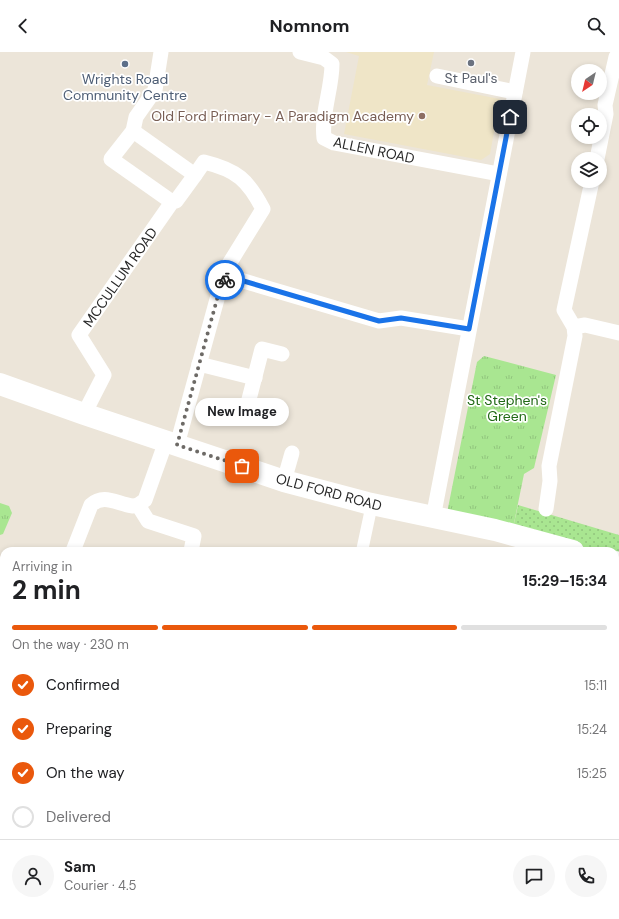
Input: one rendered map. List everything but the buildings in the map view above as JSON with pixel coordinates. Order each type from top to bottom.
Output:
[{"type":"main road","name":"OLD FORD ROAD","points":[[0,384],[84,414],[284,481],[372,504],[495,530],[558,547]]},
{"type":"street","points":[[161,52],[155,90],[136,117],[133,131],[111,160],[172,202]]},
{"type":"street","name":"ALLEN ROAD","points":[[300,52],[324,58],[332,64],[332,76],[322,128],[324,138],[334,143],[499,174]]},
{"type":"street","points":[[433,518],[523,52]]},
{"type":"street","points":[[598,152],[606,114],[605,105],[616,57]]},
{"type":"street","points":[[437,76],[515,92]]},
{"type":"street","points":[[133,131],[195,175]]},
{"type":"street","name":"MCCULLUM ROAD","points":[[84,414],[104,375],[79,335],[172,202],[176,201],[204,162],[225,167],[243,179],[254,192],[263,209],[229,264],[230,277]]},
{"type":"street","points":[[546,509],[550,481],[549,466],[575,336],[574,327],[564,310],[590,188]]},
{"type":"street","points":[[75,547],[91,505],[95,502],[102,498],[127,505],[138,505],[145,500],[171,443],[199,364],[222,281],[230,277],[379,321],[401,318],[469,329]]},
{"type":"street","points":[[574,327],[585,325],[619,333]]},
{"type":"street","points":[[248,407],[262,349],[282,354]]},
{"type":"street","points":[[199,364],[255,378]]},
{"type":"street","points":[[284,481],[292,453]]},
{"type":"street","points":[[363,547],[372,504]]},
{"type":"street","points":[[138,505],[148,521],[194,536],[192,547]]},
{"type":"shaded area","name":"Old Ford Primary - A Paradigm Academy","points":[[346,52],[434,52],[427,85],[500,99],[490,154],[481,160],[344,134],[359,56]]},
{"type":"green space","name":"St Stephen's Green","points":[[484,356],[556,375],[534,468],[524,474],[513,528],[447,513],[477,362]]},
{"type":"green space","points":[[0,503],[9,506],[12,513],[3,534],[0,535]]},
{"type":"green space","points":[[518,505],[619,535],[619,547],[582,547],[513,528]]},
{"type":"way so far","points":[[225,280],[222,281],[177,445],[242,466]]},
{"type":"place","name":"St Paul's","points":[[471,63]]},
{"type":"place","name":"Wrights Road Community Centre","points":[[125,64]]},
{"type":"place","name":"Old Ford Primary - A Paradigm Academy","points":[[422,116]]},
{"type":"place","name":"New Image","points":[[242,466]]},
{"type":"route","points":[[225,280],[230,277],[379,321],[401,318],[469,329],[510,117]]}]
